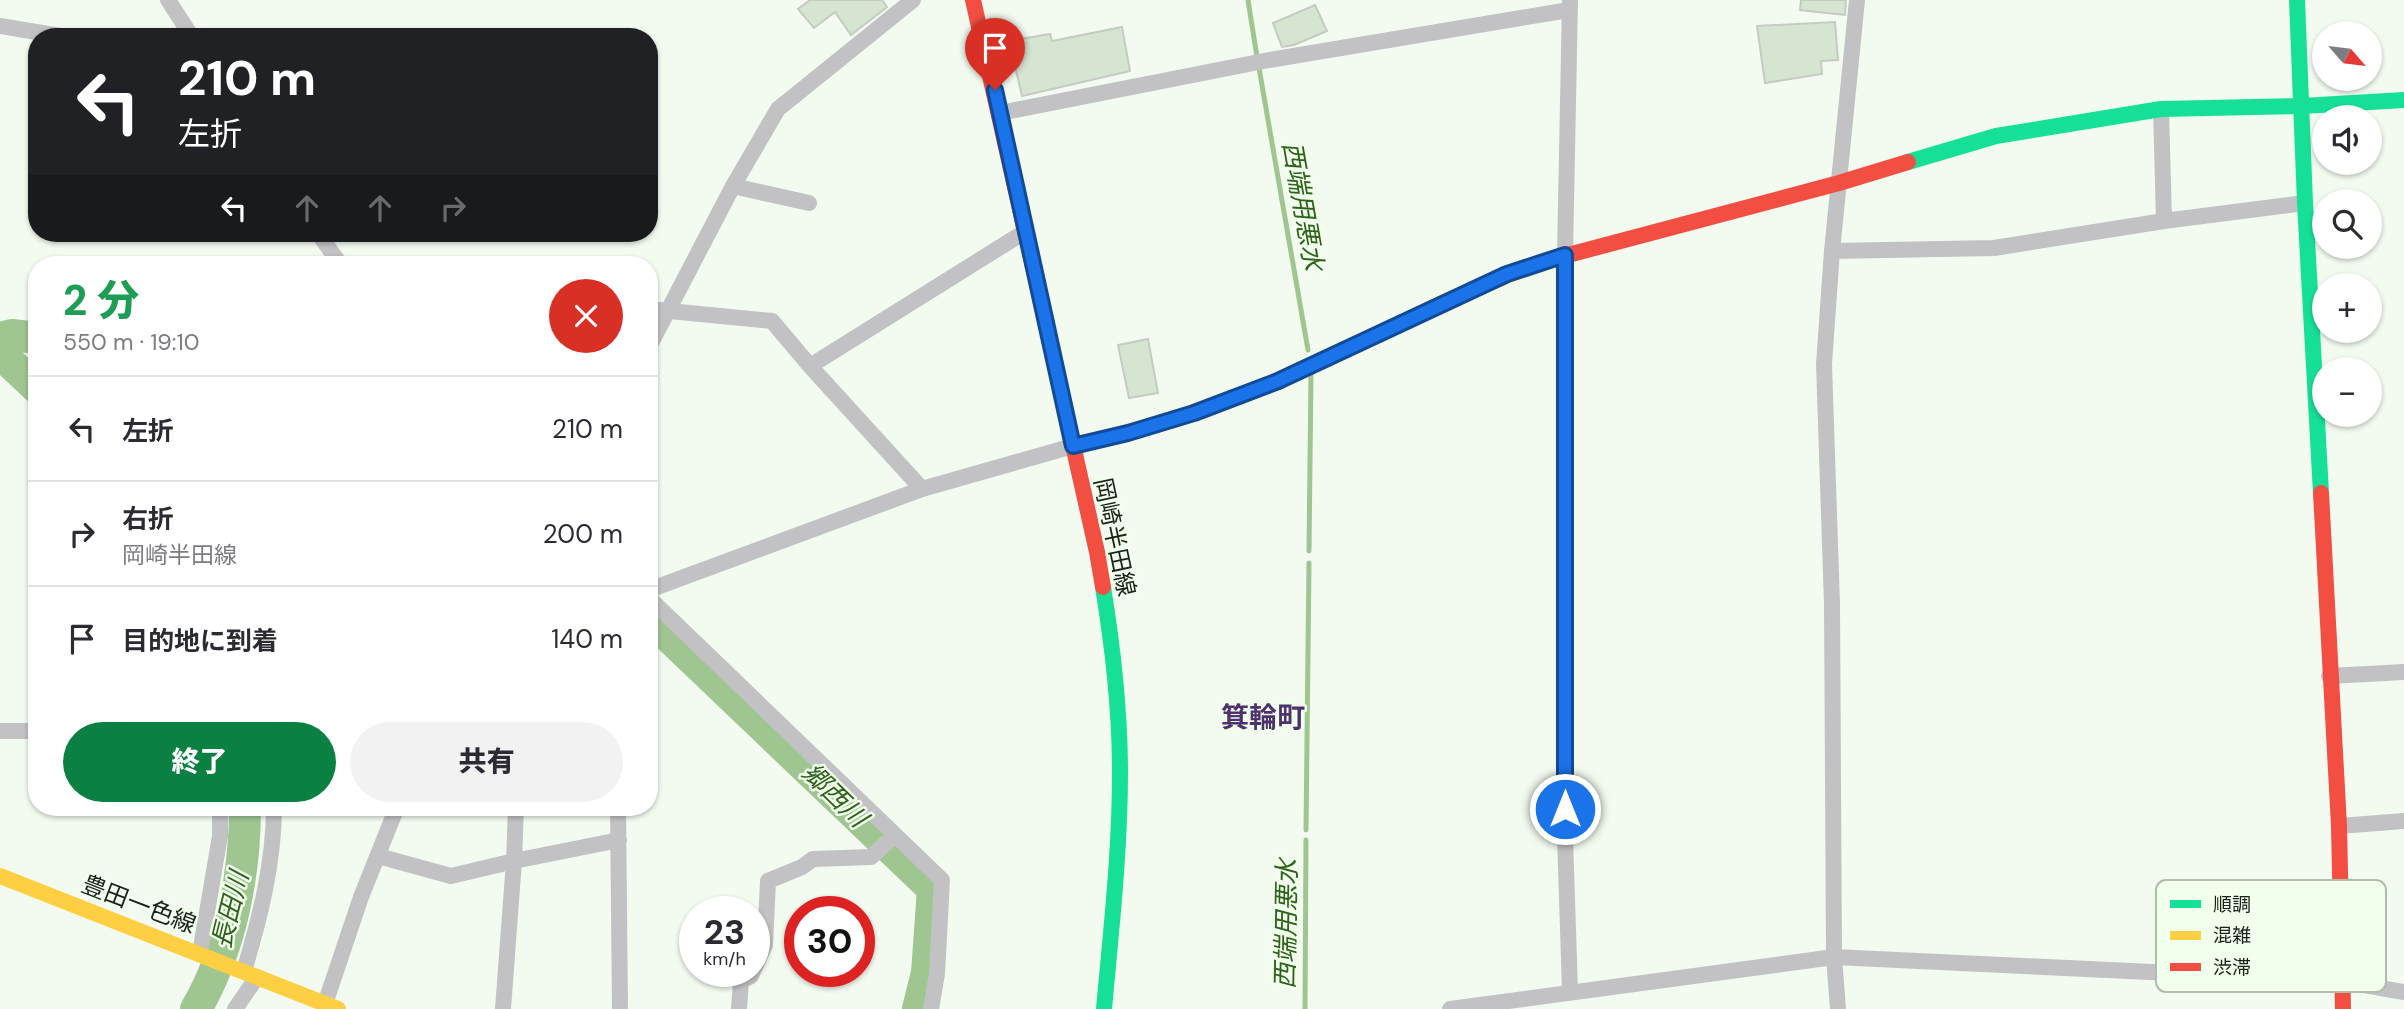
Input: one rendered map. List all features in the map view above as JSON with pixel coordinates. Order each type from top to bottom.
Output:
[{"type":"street","points":[[168,0],[186,28]]},
{"type":"street","points":[[658,328],[733,186],[778,109],[913,0]]},
{"type":"street","name":"岡崎半田線","points":[[974,0],[1097,552],[1109,618],[1119,738],[1118,829],[1104,1009]]},
{"type":"street","points":[[1838,1009],[1834,957],[1832,604],[1824,364],[1832,251],[1857,0]]},
{"type":"street","points":[[2297,0],[2340,880]]},
{"type":"street","points":[[1000,113],[1570,5],[1565,255],[1565,823],[1570,991]]},
{"type":"street","points":[[0,26],[28,31]]},
{"type":"street","points":[[658,587],[922,489],[1194,413],[1278,381],[1507,274],[1565,255],[1839,183],[1996,136],[2161,109],[2302,106],[2404,100]]},
{"type":"street","points":[[2161,109],[2164,221]]},
{"type":"street","points":[[733,186],[809,203]]},
{"type":"street","points":[[1832,251],[1994,247],[2305,203]]},
{"type":"street","points":[[810,366],[1026,230]]},
{"type":"street","points":[[658,310],[772,321],[922,489]]},
{"type":"street","points":[[658,607],[942,880],[937,974],[931,1009]]},
{"type":"street","points":[[2329,676],[2404,672]]},
{"type":"street","points":[[0,731],[28,731]]},
{"type":"street","points":[[200,953],[220,836],[220,816]]},
{"type":"street","points":[[235,1009],[251,974],[274,836],[274,816]]},
{"type":"street","points":[[332,1007],[357,907],[394,816]]},
{"type":"street","points":[[503,1009],[516,816]]},
{"type":"street","points":[[618,816],[620,1009]]},
{"type":"street","points":[[2339,826],[2404,821]]},
{"type":"street","points":[[767,896],[768,881],[802,867],[813,859],[871,857],[895,835]]},
{"type":"street","points":[[378,856],[451,876],[619,840]]},
{"type":"street","name":"豊田一色線","points":[[0,876],[332,1007]]},
{"type":"street","points":[[1450,1009],[1834,957],[2156,972]]},
{"type":"street","points":[[738,1009],[740,987]]},
{"type":"street","points":[[2386,989],[2404,992]]},
{"type":"building","points":[[810,0],[882,0],[887,7],[851,35],[835,12],[814,28],[798,9]]},
{"type":"building","points":[[1801,0],[1846,0],[1845,15],[1800,10]]},
{"type":"building","points":[[1315,5],[1327,31],[1294,45],[1282,47],[1273,23]]},
{"type":"building","points":[[1835,22],[1838,60],[1821,61],[1822,74],[1765,83],[1757,26]]},
{"type":"building","points":[[1122,27],[1130,71],[1022,96],[1009,41],[1050,34],[1052,41]]},
{"type":"building","points":[[1148,339],[1158,393],[1129,398],[1118,345]]},
{"type":"waterway","name":"西端用悪水","points":[[1248,0],[1257,57]]},
{"type":"waterway","name":"西端用悪水","points":[[1259,68],[1308,350]]},
{"type":"waterway","name":"郷西川","points":[[0,338],[12,335],[28,337]]},
{"type":"waterway","name":"長田川","points":[[0,353],[28,379]]},
{"type":"waterway","name":"西端用悪水","points":[[1309,551],[1311,373]]},
{"type":"waterway","name":"西端用悪水","points":[[1306,830],[1309,563]]},
{"type":"waterway","name":"郷西川","points":[[658,627],[933,889],[927,973],[918,1009]]},
{"type":"waterway","name":"長田川","points":[[196,1009],[218,962],[234,911],[242,859],[245,816]]},
{"type":"waterway","name":"西端用悪水","points":[[1305,1009],[1306,840]]},
{"type":"traffic: fast","points":[[2297,0],[2321,493]]},
{"type":"traffic: fast","points":[[1908,162],[1996,136],[2161,109],[2302,106],[2404,100]]},
{"type":"traffic: fast","points":[[1103,587],[1115,680],[1120,773],[1117,862],[1104,1009]]},
{"type":"traffic: slow","points":[[1073,446],[1178,418],[1230,400],[1314,365],[1483,285],[1553,259]]},
{"type":"traffic: slow","points":[[0,876],[338,1009]]},
{"type":"traffic: jam","points":[[973,0],[1103,587]]},
{"type":"traffic: jam","points":[[1553,259],[1908,162]]},
{"type":"traffic: jam","points":[[2321,493],[2340,880]]},
{"type":"traffic: jam","points":[[2343,992],[2343,1009]]},
{"type":"district","name":"箕輪町","points":[[1263,717]]},
{"type":"route","points":[[995,90],[1073,446],[1194,413],[1278,381],[1507,274],[1565,255],[1565,809]]}]
